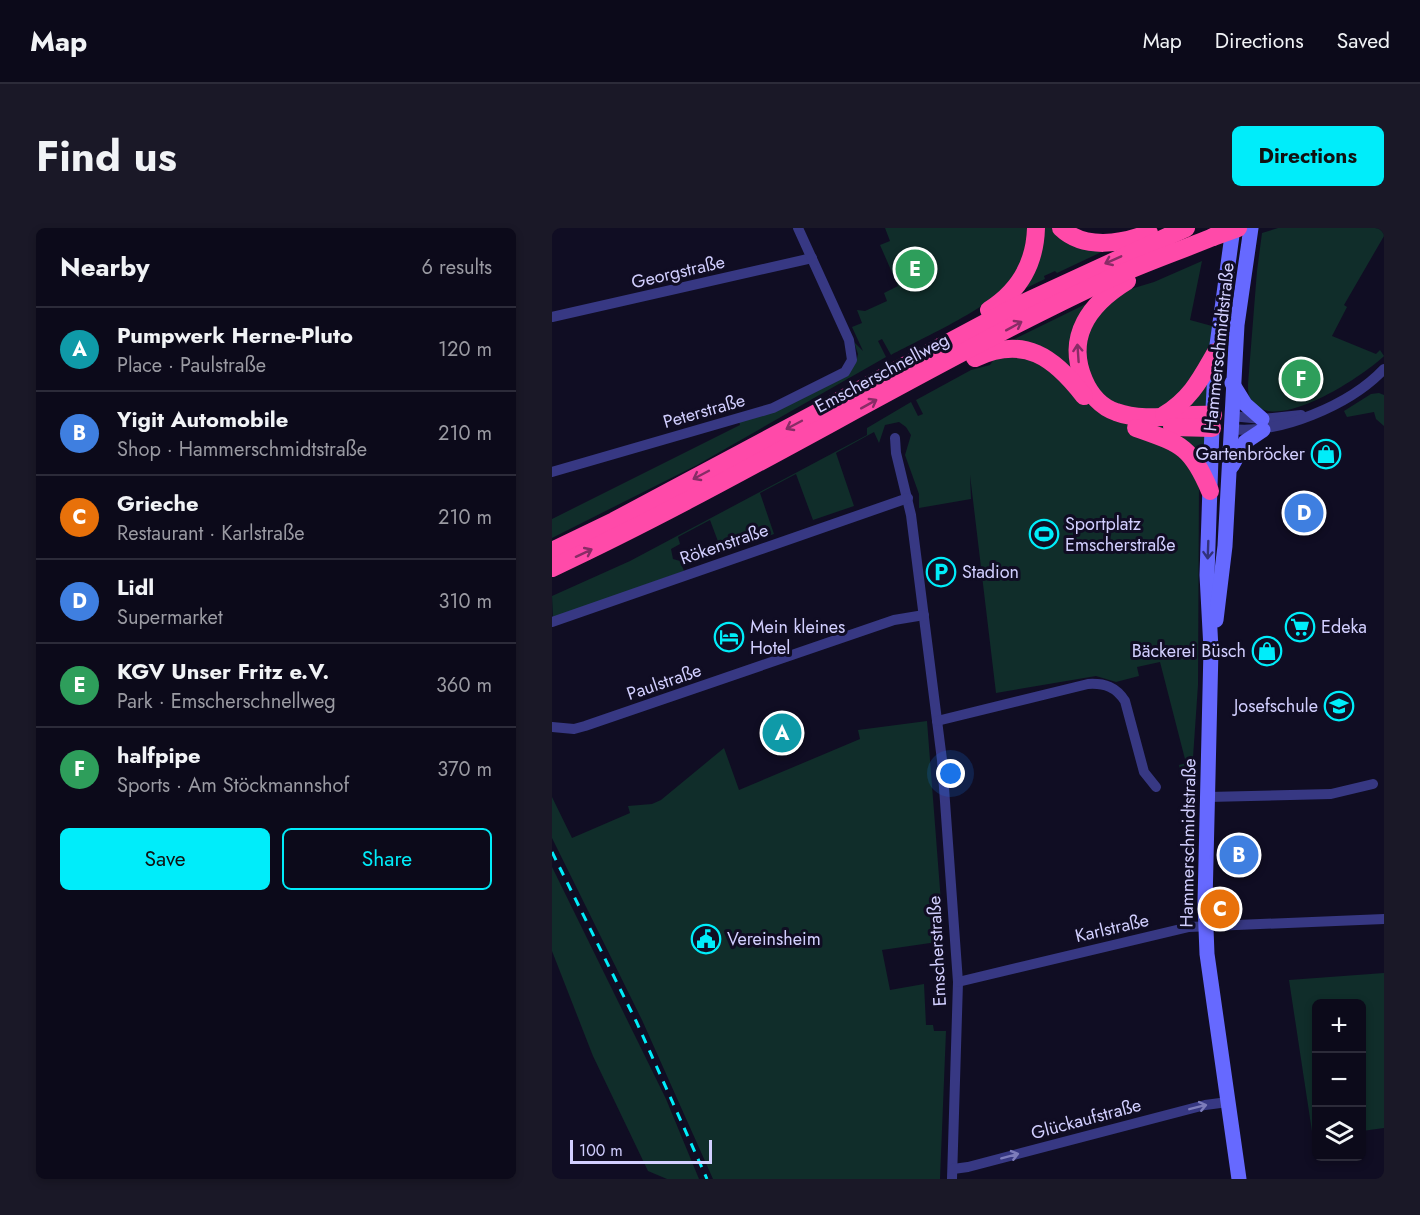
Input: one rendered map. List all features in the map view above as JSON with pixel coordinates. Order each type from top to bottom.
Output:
[{"type":"highway","points":[[957,338],[972,320],[1008,297],[1022,279],[1032,260],[1036,228]]},
{"type":"highway","points":[[1060,228],[1081,240],[1101,243],[1127,240],[1162,228]]},
{"type":"highway","name":"Emscherschnellweg","points":[[552,551],[614,521],[957,338],[1096,268],[1186,228]]},
{"type":"highway","name":"Emscherschnellweg","points":[[552,568],[734,477],[1026,319],[1114,277],[1238,228]]},
{"type":"highway","points":[[1212,237],[1184,255],[1110,291],[1089,313],[1077,341],[1080,371],[1086,386],[1103,405],[1114,412],[1132,416],[1162,416],[1221,422]]},
{"type":"highway","points":[[925,373],[949,370],[996,350],[1024,350],[1041,354],[1064,370],[1100,414],[1117,423],[1175,442],[1187,450],[1200,468],[1210,491]]},
{"type":"highway","points":[[1162,416],[1177,407],[1196,389],[1216,352]]},
{"type":"highway","points":[[1136,428],[1221,422]]},
{"type":"main road","name":"Hammerschmidtstraße","points":[[1211,649],[1224,562],[1228,474],[1221,422],[1216,352],[1233,228]]},
{"type":"main road","name":"Hammerschmidtstraße","points":[[1239,1179],[1205,925],[1211,649],[1207,575],[1210,491],[1221,422],[1232,383],[1237,325],[1251,228]]},
{"type":"main road","points":[[1228,474],[1245,442],[1263,425],[1245,404],[1232,383]]},
{"type":"street","points":[[798,228],[812,258]]},
{"type":"street","name":"Georgstraße","points":[[552,318],[812,258]]},
{"type":"street","name":"Peterstraße","points":[[552,472],[773,408],[845,372],[852,360],[849,340],[812,258]]},
{"type":"street","points":[[1221,422],[1263,425],[1313,413],[1350,396],[1383,372]]},
{"type":"street","name":"Emscherstraße","points":[[895,438],[896,453],[908,498],[937,721],[958,982],[952,1174]]},
{"type":"street","name":"Rökenstraße","points":[[552,622],[908,498]]},
{"type":"street","name":"Paulstraße","points":[[552,727],[574,729],[585,726],[894,620],[924,615]]},
{"type":"street","points":[[937,721],[1089,684],[1106,685],[1119,692],[1125,701],[1144,772],[1156,787]]},
{"type":"street","points":[[1208,797],[1331,794],[1373,784]]},
{"type":"street","name":"Karlstraße","points":[[958,982],[1181,928],[1205,925],[1384,919]]},
{"type":"street","name":"Glückaufstraße","points":[[952,1174],[1228,1102]]},
{"type":"green space","points":[[885,228],[1028,228],[1021,265],[1006,287],[993,298],[891,355],[882,339],[878,341],[886,357],[697,465],[552,538],[552,519],[740,425],[739,421],[856,363],[858,354],[854,342],[863,351],[852,327],[862,323],[857,310],[865,311],[887,301],[884,293],[898,286],[880,245],[890,241]]},
{"type":"green space","points":[[1040,228],[1055,228],[1110,248],[1057,273],[1055,271],[1044,276],[1045,279],[1020,291]]},
{"type":"green space","points":[[1278,228],[1384,228],[1384,236],[1344,305],[1347,307],[1332,336],[1376,354],[1380,350],[1384,356],[1358,376],[1317,400],[1296,408],[1277,411],[1261,409],[1250,398],[1248,384],[1262,233]]},
{"type":"green space","points":[[1202,261],[1190,320],[1212,326],[1205,470],[1199,483],[1198,685],[1192,772],[1182,779],[1179,765],[1186,763],[1160,662],[1137,667],[1139,676],[1116,682],[1096,676],[996,693],[970,475],[971,499],[919,508],[919,494],[905,455],[911,435],[899,422],[885,425],[879,443],[874,432],[836,453],[854,506],[813,520],[796,474],[760,493],[774,534],[722,552],[710,520],[678,537],[680,544],[671,549],[673,559],[680,561],[684,571],[553,618],[552,596],[630,561],[867,435],[867,428],[911,402],[918,416],[923,414],[916,400],[971,370],[990,365],[1004,344],[1094,300],[1154,282]]},
{"type":"green space","points":[[1371,394],[1384,395],[1384,426],[1376,419],[1374,412],[1347,417],[1344,411]]},
{"type":"green space","points":[[927,721],[944,941],[882,950],[890,990],[924,984],[926,1025],[933,1025],[934,1031],[946,1031],[940,1179],[713,1179],[642,1020],[552,838],[552,797],[572,838],[630,813],[628,806],[652,804],[661,800],[724,748],[739,790],[860,739],[858,730]]},
{"type":"green space","points":[[552,867],[666,1099],[699,1179],[667,1179],[648,1171],[593,1056],[552,951]]},
{"type":"green space","points":[[1384,973],[1384,1128],[1366,1130],[1366,999],[1312,999],[1312,1131],[1289,980]]},
{"type":"railway","points":[[552,852],[637,1023],[707,1179]]},
{"type":"place","name":"KGV Unser Fritz e.V.","points":[[915,269]]},
{"type":"place","name":"halfpipe","points":[[1301,379]]},
{"type":"place","name":"Gartenbröcker","points":[[1326,454]]},
{"type":"place","name":"Lidl","points":[[1304,513]]},
{"type":"place","name":"Sportplatz Emscherstraße","points":[[1044,534]]},
{"type":"place","name":"Stadion","points":[[941,572]]},
{"type":"place","name":"Edeka","points":[[1300,627]]},
{"type":"place","name":"Mein kleines Hotel","points":[[729,637]]},
{"type":"place","name":"Bäckerei Büsch","points":[[1267,651]]},
{"type":"place","name":"Josefschule","points":[[1339,706]]},
{"type":"place","name":"Pumpwerk Herne-Pluto","points":[[782,733]]},
{"type":"place","name":"Yigit Automobile","points":[[1239,855]]},
{"type":"place","name":"Grieche","points":[[1220,909]]},
{"type":"place","name":"Vereinsheim","points":[[706,939]]}]
